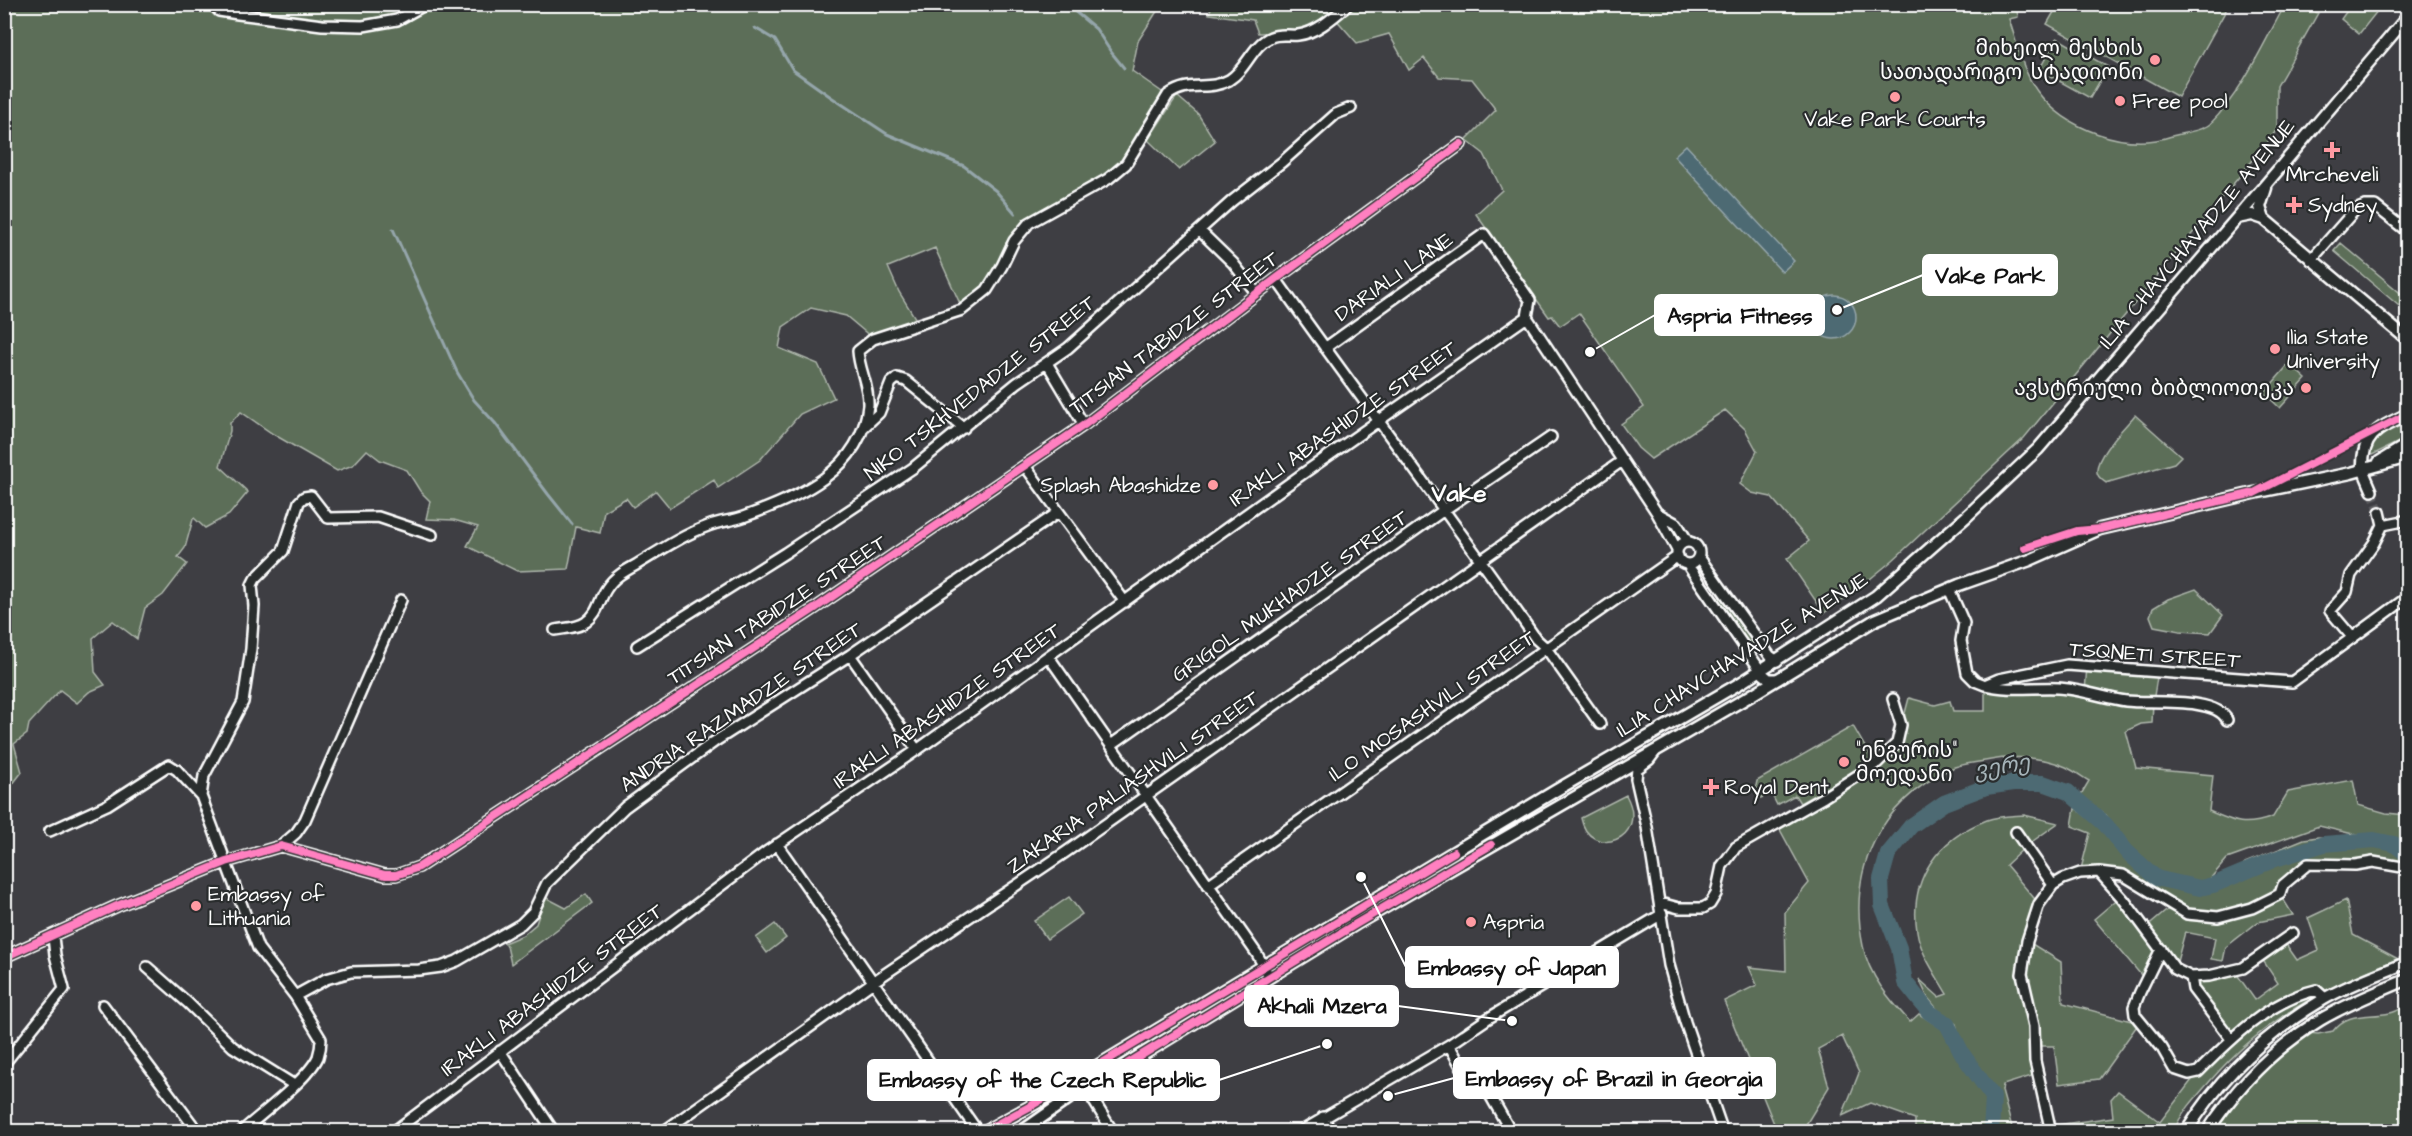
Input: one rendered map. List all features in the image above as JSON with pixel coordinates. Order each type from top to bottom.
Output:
[{"type":"main road","name":"ILIA CHAVCHAVADZE AVENUE","points":[[1021,1131],[1085,1087],[1510,818],[1777,661],[1876,596],[2005,482],[2046,441],[2408,16]]},
{"type":"main road","points":[[2264,219],[2260,207],[2267,183]]},
{"type":"main road","points":[[2236,218],[2252,215],[2264,219],[2408,340]]},
{"type":"main road","points":[[2408,414],[2378,428],[2370,437],[2364,448],[2367,469],[2408,444]]},
{"type":"main road","name":"ILIA CHAVCHAVADZE AVENUE","points":[[979,1131],[1029,1107],[1655,752],[1875,620],[1949,589],[2030,560],[2100,529],[2367,469],[2408,457]]},
{"type":"main road","points":[[2186,1131],[2201,1108],[2245,1058],[2270,1037],[2325,999],[2408,962]]},
{"type":"main road","points":[[2206,1131],[2240,1085],[2292,1039],[2321,1019],[2408,979]]},
{"type":"street","points":[[212,4],[219,11],[238,14],[322,25],[363,26],[397,20],[426,4]]},
{"type":"street","points":[[555,630],[580,625],[587,621],[600,605],[607,588],[622,573],[666,547],[708,526],[741,518],[800,495],[834,472],[853,448],[863,428],[867,405],[867,384],[859,366],[858,351],[873,339],[962,310],[987,290],[1014,241],[1029,223],[1108,179],[1126,164],[1168,95],[1189,85],[1211,87],[1230,79],[1245,65],[1263,42],[1273,36],[1299,35],[1314,30],[1349,4]]},
{"type":"street","name":"NIKO TSKHVEDADZE STREET","points":[[637,646],[785,553],[907,472],[1017,383],[1068,348],[1336,114],[1351,108]]},
{"type":"street","name":"TITSIAN TABIDZE STREET","points":[[281,846],[385,875],[396,875],[419,867],[814,609],[1025,466],[1084,425],[1276,279],[1461,144]]},
{"type":"street","points":[[2312,260],[2355,210],[2365,206],[2375,206],[2408,232]]},
{"type":"street","points":[[1200,231],[1233,263],[1257,294]]},
{"type":"street","name":"DARIALI LANE","points":[[1325,348],[1484,234],[1530,300],[1527,317]]},
{"type":"street","points":[[1276,279],[1377,422],[1600,724]]},
{"type":"street","points":[[1527,317],[1657,513],[1680,561],[1687,564],[1694,563],[1699,557]]},
{"type":"street","name":"IRAKLI ABASHIDZE STREET","points":[[393,1131],[777,844],[917,750],[1527,317]]},
{"type":"street","points":[[1047,363],[1084,425]]},
{"type":"street","points":[[863,428],[879,413],[891,383],[897,378],[906,381],[964,428]]},
{"type":"street","name":"GRIGOL MUKHADZE STREET","points":[[1111,746],[1551,437]]},
{"type":"street","name":"ZAKARIA PALIASHVILI STREET","points":[[663,1131],[873,982],[1066,852],[1622,460]]},
{"type":"street","points":[[1025,466],[1125,602]]},
{"type":"street","points":[[2367,469],[2372,491]]},
{"type":"street","points":[[201,796],[204,776],[243,702],[251,649],[254,606],[252,585],[255,579],[283,551],[299,502],[304,496],[311,496],[328,518],[372,516],[398,522],[432,535]]},
{"type":"street","name":"ANDRIA RAZMADZE STREET","points":[[295,996],[326,979],[351,972],[441,967],[457,961],[521,924],[533,912],[547,883],[625,807],[714,742],[850,655],[1059,512]]},
{"type":"street","points":[[2352,637],[2330,610],[2346,592],[2351,575],[2374,543],[2383,525],[2380,512]]},
{"type":"street","points":[[1657,513],[1677,524],[1688,542],[1698,547],[1699,557],[1770,656],[1777,661]]},
{"type":"street","points":[[2383,525],[2408,520]]},
{"type":"street","points":[[1678,553],[1682,544],[1688,542]]},
{"type":"street","name":"ILO MOSASHVILI STREET","points":[[1208,885],[1678,553]]},
{"type":"street","points":[[1687,564],[1766,678],[1778,679]]},
{"type":"street","points":[[1949,589],[1964,623],[1961,641],[1967,673],[1975,681],[2001,689],[2060,688],[2128,701],[2183,703],[2212,708],[2221,712],[2227,720]]},
{"type":"street","name":"TSQNETI STREET","points":[[1985,685],[1999,679],[2067,664],[2292,682],[2408,597]]},
{"type":"street","points":[[4,957],[117,906],[226,862],[281,846],[296,833],[305,820],[401,600]]},
{"type":"street","points":[[850,655],[917,750]]},
{"type":"street","points":[[1049,657],[1147,794],[1267,972]]},
{"type":"street","points":[[1660,903],[1679,908],[1703,908],[1710,904],[1716,894],[1722,866],[1736,847],[1824,797],[1877,763],[1897,743],[1900,725],[1893,699]]},
{"type":"street","points":[[1655,752],[1637,769],[1636,779],[1647,827],[1669,965],[1723,1131]]},
{"type":"street","points":[[50,831],[107,805],[170,765],[201,796],[258,948],[295,996],[321,1039],[318,1058],[294,1085],[241,1131]]},
{"type":"street","points":[[1617,772],[1628,772],[1636,779]]},
{"type":"street","points":[[2016,832],[2053,885]]},
{"type":"street","points":[[777,844],[979,1131]]},
{"type":"street","points":[[2051,1131],[2035,1061],[2034,1026],[2022,974],[2027,941],[2036,912],[2053,885],[2080,873],[2099,872],[2123,875],[2187,914],[2218,917],[2252,908],[2280,894],[2283,885],[2308,864],[2355,865],[2373,862],[2408,868]]},
{"type":"street","points":[[2099,872],[2124,900],[2175,969],[2191,977],[2209,976],[2243,968],[2293,933]]},
{"type":"street","points":[[1300,1131],[1449,1045],[1487,1019],[1662,914]]},
{"type":"street","points":[[4,1064],[64,989],[55,955],[53,936]]},
{"type":"street","points":[[2161,950],[2140,992],[2134,1007],[2135,1015],[2162,1048],[2174,1069],[2189,1074],[2198,1072],[2231,1039],[2278,1005],[2316,990],[2325,999]]},
{"type":"street","points":[[147,967],[233,1047],[294,1085]]},
{"type":"street","points":[[2191,977],[2193,988],[2231,1039]]},
{"type":"street","points":[[103,1005],[198,1131]]},
{"type":"street","points":[[1449,1045],[1465,1073],[1486,1088],[1510,1131]]},
{"type":"street","points":[[500,1051],[554,1131]]},
{"type":"street","points":[[1085,1087],[1113,1131]]},
{"type":"street","points":[[1323,1117],[1331,1131]]},
{"type":"green space","points":[[436,4],[1161,5],[1138,41],[1132,71],[1162,92],[1159,103],[1126,158],[1113,169],[1029,217],[1006,243],[994,272],[969,301],[961,306],[935,248],[888,267],[899,292],[917,321],[871,337],[846,316],[811,308],[783,327],[779,348],[818,364],[834,398],[800,414],[760,460],[718,488],[714,480],[670,508],[656,491],[633,507],[626,498],[604,511],[600,533],[576,527],[568,569],[517,571],[467,546],[478,527],[454,520],[426,519],[430,501],[420,491],[407,470],[380,460],[367,450],[353,465],[337,471],[273,434],[241,412],[230,423],[230,431],[220,466],[248,492],[229,515],[205,528],[193,519],[185,548],[178,557],[187,564],[163,595],[145,608],[137,639],[113,621],[93,638],[95,672],[105,685],[89,692],[77,703],[60,690],[29,724],[27,734],[14,744],[22,772],[5,794],[4,5],[412,5],[395,16],[372,21],[371,30],[403,24]]},
{"type":"green space","points":[[1349,4],[2016,5],[2018,17],[2009,19],[2024,65],[2037,91],[2063,116],[2080,126],[2116,139],[2135,141],[2154,140],[2197,130],[2210,124],[2233,97],[2285,5],[2304,5],[2318,13],[2277,86],[2277,129],[2271,138],[2024,438],[1893,560],[1853,593],[1824,613],[1787,559],[1809,541],[1771,497],[1752,493],[1740,484],[1757,451],[1745,429],[1725,410],[1651,459],[1638,448],[1621,424],[1644,407],[1579,313],[1560,326],[1552,316],[1549,317],[1476,214],[1502,190],[1484,154],[1466,140],[1496,110],[1472,79],[1439,77],[1424,58],[1409,70],[1389,34],[1357,43],[1334,17]]},
{"type":"green space","points":[[1212,5],[1343,5],[1296,32],[1258,33],[1253,20],[1209,14]]},
{"type":"green space","name":"მიხეილ მესხის სათადარიგო სტადიონი","points":[[2058,5],[2216,5],[2226,10],[2178,97],[2047,24]]},
{"type":"green space","points":[[2351,5],[2382,5],[2359,34],[2341,19]]},
{"type":"green space","points":[[2057,38],[2108,67],[2090,98],[2039,70]]},
{"type":"green space","points":[[1177,96],[1198,114],[1215,141],[1179,170],[1148,140]]},
{"type":"green space","points":[[2341,243],[2405,297],[2399,306],[2334,251]]},
{"type":"green space","points":[[2289,364],[2306,379],[2280,408],[2264,393]]},
{"type":"green space","points":[[2135,415],[2181,456],[2174,463],[2106,483],[2097,474],[2098,465],[2112,442]]},
{"type":"green space","points":[[2407,423],[2407,438],[2372,455],[2369,454],[2370,448],[2378,438]]},
{"type":"green space","points":[[2196,589],[2223,615],[2210,633],[2154,626],[2150,616],[2153,608],[2168,599]]},
{"type":"green space","points":[[1721,596],[1761,650],[1753,655],[1715,600]]},
{"type":"green space","points":[[2087,666],[2158,671],[2152,723],[2141,724],[2126,731],[2136,768],[2213,775],[2209,811],[2234,821],[2255,822],[2273,817],[2288,792],[2353,780],[2358,805],[2386,813],[2407,815],[2407,849],[2394,839],[2353,834],[2319,826],[2227,859],[2209,880],[2192,882],[2156,871],[2138,856],[2106,815],[2080,796],[2089,781],[2066,767],[2036,759],[2015,758],[1995,759],[1950,769],[1926,783],[1905,800],[1887,820],[1874,841],[1865,865],[1860,891],[1859,918],[1866,957],[1881,987],[1910,1022],[1919,1014],[1943,1029],[1958,1056],[1982,1089],[1989,1101],[1987,1131],[1915,1131],[1915,1119],[1870,1103],[1842,1116],[1859,1073],[1842,1036],[1818,1049],[1829,1087],[1802,1131],[1777,1131],[1724,1001],[1757,985],[1749,967],[1786,971],[1785,912],[1809,883],[1778,826],[1822,802],[1897,743],[1909,698],[1935,705],[1950,701],[1953,711],[1985,711],[1985,685],[2085,692]]},
{"type":"green space","points":[[1853,726],[1873,761],[1800,803],[1795,795],[1777,805],[1771,793],[1761,798],[1756,786],[1757,781]]},
{"type":"green space","points":[[1626,795],[1632,811],[1631,824],[1625,834],[1616,840],[1595,839],[1586,831],[1581,818]]},
{"type":"green space","points":[[2075,808],[2105,831],[2124,855],[2152,880],[2200,893],[2220,886],[2245,863],[2304,839],[2318,837],[2332,838],[2355,846],[2391,848],[2407,861],[2407,868],[2308,864],[2280,894],[2293,915],[2258,922],[2226,947],[2223,961],[2211,959],[2215,938],[2185,932],[2175,969],[2162,950],[2146,981],[2094,919],[2121,896],[2146,928],[2172,906],[2123,875],[2080,873],[2090,833],[2072,826]]},
{"type":"green space","points":[[2024,815],[2058,823],[2026,846],[2006,865],[2039,904],[2027,941],[2061,962],[2063,1003],[2139,1023],[2099,1079],[2059,1084],[2054,1046],[2035,1046],[2038,1074],[2003,1085],[2002,1091],[2013,1131],[1996,1131],[1996,1093],[1961,1042],[1956,1024],[1938,1010],[1928,998],[1919,979],[1939,997],[1947,994],[1921,947],[1916,912],[1923,878],[1941,849],[1954,838],[1987,820]]},
{"type":"green space","points":[[586,894],[592,903],[511,964],[507,946],[504,943],[523,935],[536,924],[545,897],[566,908]]},
{"type":"green space","points":[[1069,897],[1082,914],[1047,939],[1034,921]]},
{"type":"green space","points":[[2346,900],[2353,935],[2398,959],[2345,981],[2274,1023],[2231,1059],[2211,1080],[2185,1111],[2173,1131],[2051,1132],[2050,1126],[2113,1117],[2111,1099],[2118,1091],[2160,1122],[2198,1072],[2231,1039],[2193,989],[2191,977],[2234,970],[2255,1000],[2278,983],[2260,956],[2283,940],[2297,960],[2319,950],[2308,918]]},
{"type":"green space","points":[[775,924],[786,938],[767,953],[756,938]]},
{"type":"green space","points":[[2407,1005],[2407,1131],[2213,1132],[2252,1078],[2309,1033],[2333,1031],[2345,1020],[2392,1012]]},
{"type":"water","points":[[1686,145],[1794,261],[1782,272],[1674,156]]},
{"type":"water","points":[[1834,295],[1843,296],[1850,301],[1855,308],[1855,326],[1850,333],[1843,338],[1834,339],[1825,338],[1818,333],[1813,326],[1812,317],[1813,308],[1818,301],[1825,296]]},
{"type":"waterway","points":[[1066,4],[1096,29],[1124,68]]},
{"type":"waterway","points":[[755,28],[775,40],[793,70],[887,134],[964,166],[996,191],[1015,213]]},
{"type":"waterway","points":[[393,229],[457,372],[474,400],[495,423],[572,524]]},
{"type":"waterway","name":"ვერე","points":[[1991,1132],[1993,1097],[1963,1055],[1947,1024],[1929,1012],[1905,982],[1899,948],[1882,905],[1881,879],[1888,854],[1911,826],[1944,803],[1986,787],[2014,783],[2043,783],[2068,792],[2105,824],[2126,851],[2156,878],[2200,888],[2213,885],[2275,859],[2324,844],[2374,840],[2394,844],[2408,855]]},
{"type":"tunnel","points":[[2372,491],[2380,512]]},
{"type":"cycle path","points":[[4,957],[117,906],[226,862],[281,846],[385,875],[396,875],[419,867],[814,609],[1084,425],[1276,279],[1461,144]]},
{"type":"cycle path","points":[[2025,548],[2077,531],[2100,529],[2254,493],[2408,414]]},
{"type":"cycle path","points":[[1127,1064],[1356,924],[1491,845]]},
{"type":"cycle path","points":[[988,1129],[1029,1107],[1454,852]]},
{"type":"place","name":"მიხეილ მესხის სათადარიგო სტადიონი","points":[[2155,60]]},
{"type":"place","name":"Vake Park Courts","points":[[1895,97]]},
{"type":"place","name":"Free pool","points":[[2120,101]]},
{"type":"place","name":"Mrcheveli","points":[[2332,150]]},
{"type":"place","name":"Sydney","points":[[2294,205]]},
{"type":"place","name":"Vake Park","points":[[1837,310]]},
{"type":"place","name":"Ilia State University","points":[[2275,349]]},
{"type":"place","name":"Aspria Fitness","points":[[1590,352]]},
{"type":"place","name":"ავსტრიული ბიბლიოთეკა","points":[[2306,388]]},
{"type":"place","name":"Splash Abashidze","points":[[1213,485]]},
{"type":"place","name":"\"ენგურის\" მოედანი","points":[[1844,762]]},
{"type":"place","name":"Royal Dent","points":[[1711,787]]},
{"type":"place","name":"Embassy of Japan","points":[[1361,877]]},
{"type":"place","name":"Embassy of Lithuania","points":[[196,906]]},
{"type":"place","name":"Aspria","points":[[1471,922]]},
{"type":"place","name":"Akhali Mzera","points":[[1512,1021]]},
{"type":"place","name":"Embassy of the Czech Republic","points":[[1327,1044]]},
{"type":"place","name":"Embassy of Brazil in Georgia","points":[[1388,1096]]},
{"type":"district","name":"Vake","points":[[1459,494]]}]
